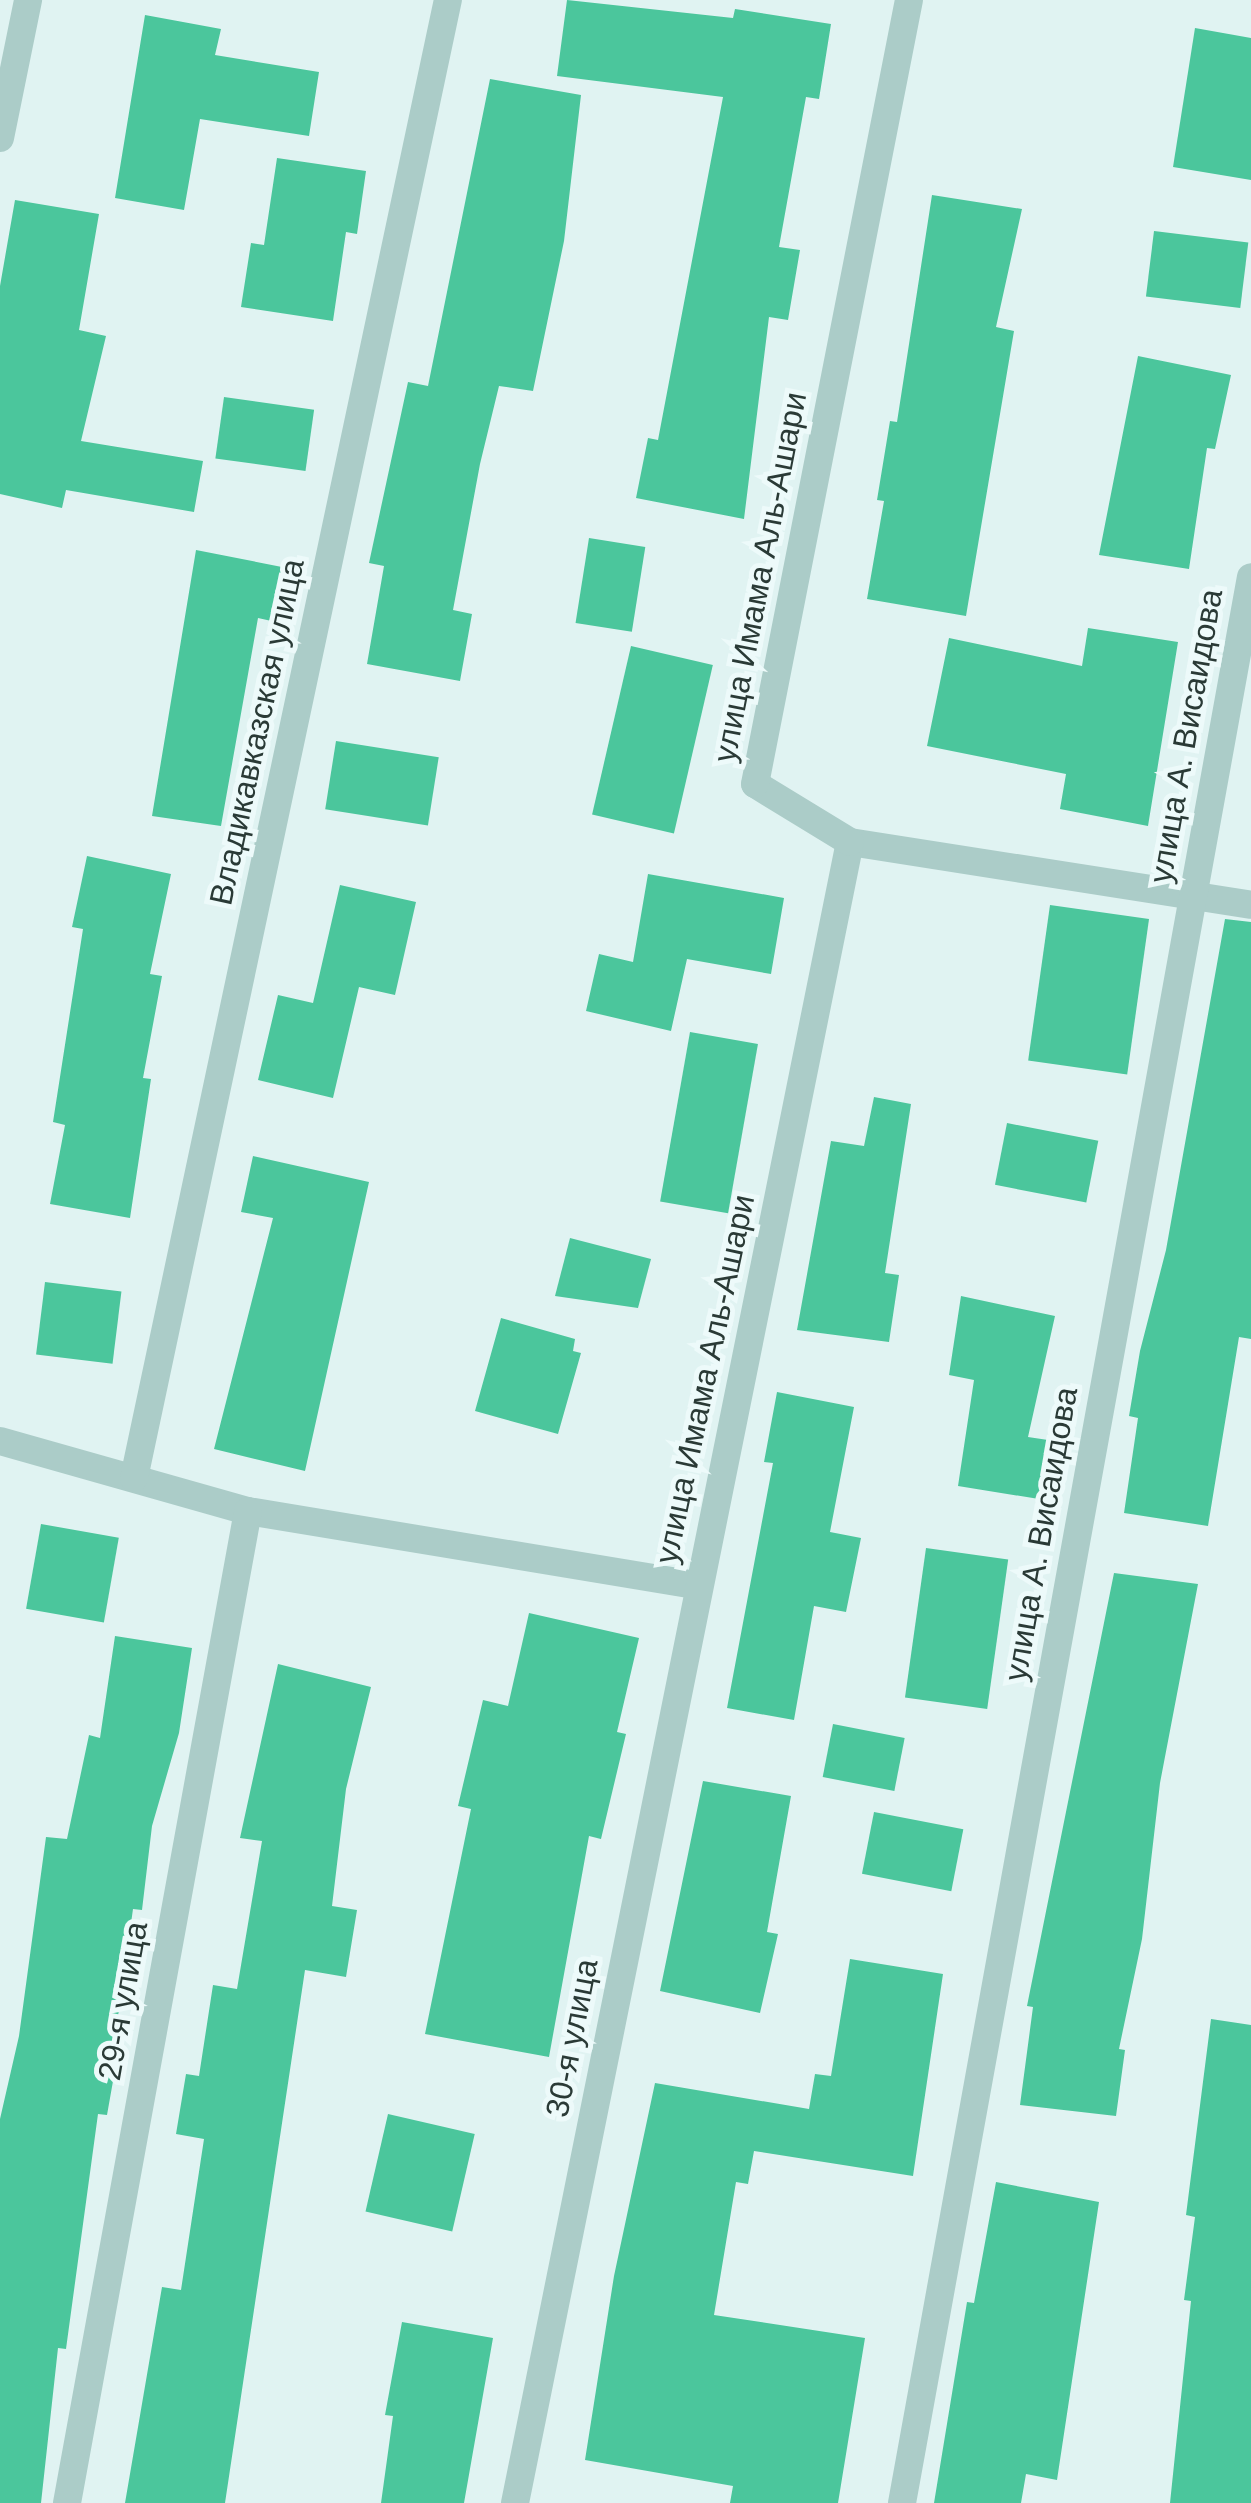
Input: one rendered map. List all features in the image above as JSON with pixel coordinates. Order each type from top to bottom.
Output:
[{"type":"street","points":[[0,138],[28,0]]},
{"type":"street","name":"Владикавказская улица","points":[[134,1478],[448,0]]},
{"type":"street","name":"улица Имама Аль-Ашари","points":[[699,1586],[850,842],[755,784],[909,0]]},
{"type":"street","name":"улица А. Висаидова","points":[[902,2503],[1251,577]]},
{"type":"street","points":[[850,842],[1251,905]]},
{"type":"street","points":[[0,1441],[248,1511],[699,1586]]},
{"type":"street","name":"29-я улица","points":[[67,2503],[248,1511]]},
{"type":"street","name":"30-я улица","points":[[514,2503],[699,1586]]},
{"type":"building","points":[[567,0],[733,18],[735,9],[831,24],[819,99],[806,97],[779,247],[800,250],[788,320],[769,317],[744,519],[636,498],[648,438],[658,440],[723,97],[557,76]]},
{"type":"building","points":[[145,15],[221,29],[215,55],[319,72],[309,136],[200,119],[184,210],[115,198]]},
{"type":"building","points":[[1195,28],[1251,38],[1251,180],[1173,167]]},
{"type":"building","points":[[490,79],[581,95],[564,241],[533,391],[499,386],[480,464],[453,610],[472,614],[460,681],[367,664],[384,566],[369,563],[408,382],[428,386]]},
{"type":"building","points":[[277,158],[366,171],[357,234],[346,232],[333,321],[241,307],[251,243],[264,245]]},
{"type":"building","points":[[932,195],[1022,209],[996,327],[1014,331],[966,616],[867,599],[884,501],[877,500],[890,421],[897,422]]},
{"type":"building","points":[[15,200],[99,214],[79,330],[106,336],[81,441],[203,461],[194,512],[66,490],[62,508],[0,494],[0,286]]},
{"type":"building","points":[[1154,231],[1248,243],[1240,308],[1146,297]]},
{"type":"building","points":[[1138,356],[1231,375],[1215,449],[1207,448],[1189,569],[1099,555]]},
{"type":"building","points":[[224,397],[314,410],[305,471],[215,458]]},
{"type":"building","points":[[589,538],[645,547],[632,632],[576,623]]},
{"type":"building","points":[[196,550],[287,568],[276,622],[258,618],[221,826],[152,816]]},
{"type":"building","points":[[1088,628],[1178,642],[1148,826],[1060,809],[1066,774],[927,746],[949,638],[1082,666]]},
{"type":"building","points":[[631,646],[713,665],[674,833],[592,815]]},
{"type":"building","points":[[336,741],[439,757],[428,825],[325,809]]},
{"type":"building","points":[[87,856],[171,874],[150,974],[162,976],[143,1078],[151,1079],[130,1218],[50,1204],[65,1125],[53,1122],[83,929],[72,927]]},
{"type":"building","points":[[648,874],[784,898],[771,974],[687,959],[671,1031],[586,1011],[599,954],[633,962]]},
{"type":"building","points":[[340,885],[416,902],[395,995],[359,987],[333,1098],[258,1080],[278,995],[313,1003]]},
{"type":"building","points":[[1050,905],[1149,919],[1127,1074],[1028,1060]]},
{"type":"building","points":[[1225,919],[1251,922],[1251,1339],[1239,1337],[1208,1526],[1124,1513],[1138,1418],[1129,1416],[1140,1351],[1166,1250]]},
{"type":"building","points":[[690,1032],[758,1044],[728,1213],[660,1201]]},
{"type":"building","points":[[874,1097],[911,1104],[885,1273],[899,1275],[889,1342],[797,1330],[831,1141],[864,1146]]},
{"type":"building","points":[[1007,1123],[1098,1141],[1086,1203],[995,1185]]},
{"type":"building","points":[[253,1156],[369,1182],[305,1471],[214,1449],[273,1218],[241,1212]]},
{"type":"building","points":[[570,1238],[651,1259],[638,1308],[555,1296]]},
{"type":"building","points":[[45,1282],[121,1291],[113,1364],[36,1354]]},
{"type":"building","points":[[961,1296],[1055,1316],[1028,1437],[1048,1440],[1039,1499],[958,1486],[974,1380],[949,1375]]},
{"type":"building","points":[[501,1318],[575,1339],[573,1351],[581,1353],[558,1434],[475,1411]]},
{"type":"building","points":[[777,1392],[854,1407],[830,1532],[861,1538],[846,1612],[814,1606],[794,1720],[727,1708],[773,1463],[764,1462]]},
{"type":"building","points":[[41,1524],[119,1538],[104,1622],[26,1609]]},
{"type":"building","points":[[926,1548],[1008,1560],[987,1709],[905,1698]]},
{"type":"building","points":[[1114,1573],[1198,1584],[1160,1783],[1142,1939],[1119,2049],[1125,2050],[1116,2116],[1020,2105],[1033,2007],[1027,2006]]},
{"type":"building","points":[[529,1613],[639,1638],[617,1732],[626,1734],[601,1839],[589,1836],[549,2057],[425,2034],[471,1809],[458,1806],[483,1700],[508,1706]]},
{"type":"building","points":[[115,1636],[192,1648],[179,1733],[152,1826],[142,1910],[133,1909],[113,2052],[118,2053],[107,2115],[98,2114],[66,2349],[58,2348],[41,2503],[0,2503],[0,2119],[19,2036],[46,1837],[67,1839],[89,1735],[100,1738]]},
{"type":"building","points":[[278,1664],[371,1687],[346,1789],[332,1906],[357,1910],[346,1977],[305,1970],[225,2503],[125,2503],[162,2287],[181,2290],[204,2139],[176,2134],[186,2074],[199,2076],[213,1985],[237,1989],[262,1841],[240,1838]]},
{"type":"building","points":[[833,1724],[905,1738],[894,1791],[823,1777]]},
{"type":"building","points":[[703,1781],[791,1796],[767,1932],[778,1934],[760,2013],[660,1991]]},
{"type":"building","points":[[874,1812],[963,1829],[951,1891],[862,1874]]},
{"type":"building","points":[[850,1959],[943,1974],[913,2176],[754,2151],[748,2184],[736,2182],[714,2315],[865,2338],[838,2503],[730,2503],[733,2486],[585,2460],[614,2276],[655,2083],[809,2109],[815,2074],[831,2076]]},
{"type":"building","points":[[1211,2019],[1251,2025],[1251,2503],[1170,2503],[1191,2301],[1184,2300],[1195,2217],[1186,2215]]},
{"type":"building","points":[[388,2114],[475,2134],[452,2231],[366,2211]]},
{"type":"building","points":[[996,2182],[1099,2202],[1057,2480],[1026,2474],[1021,2503],[934,2503],[967,2302],[974,2303]]},
{"type":"building","points":[[402,2322],[493,2338],[464,2503],[381,2503],[393,2416],[385,2415]]}]
